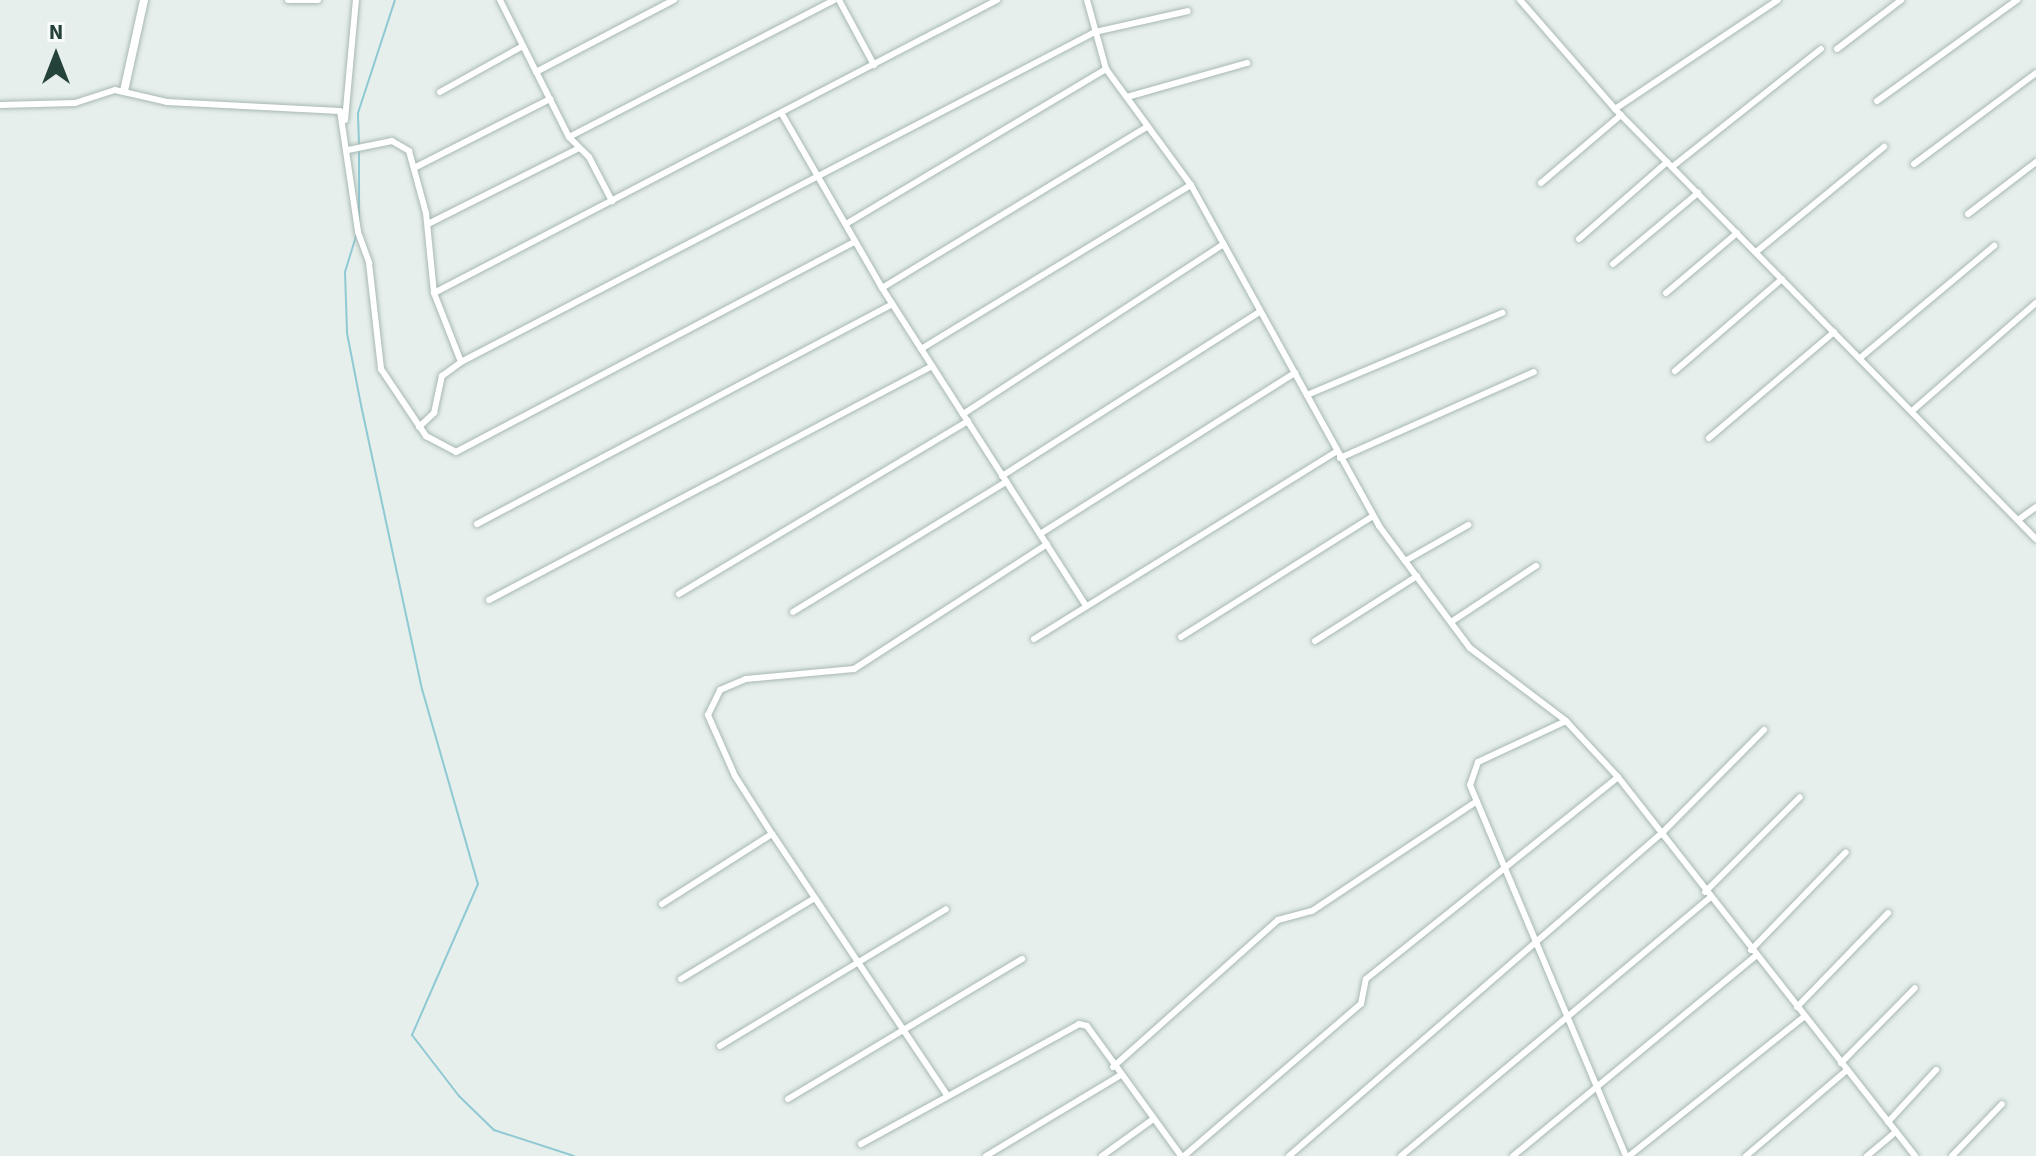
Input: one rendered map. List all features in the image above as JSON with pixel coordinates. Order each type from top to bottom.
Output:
[{"type":"street","points":[[124,91],[144,0]]},
{"type":"street","points":[[288,0],[318,0]]},
{"type":"street","points":[[356,0],[345,121],[358,232],[369,263],[381,369],[419,427],[443,449],[465,449],[855,242]]},
{"type":"street","points":[[510,0],[501,2],[536,72],[569,137],[612,201]]},
{"type":"street","points":[[536,72],[674,0]]},
{"type":"street","points":[[569,137],[837,0],[874,65]]},
{"type":"street","points":[[434,293],[997,0]]},
{"type":"street","points":[[1087,0],[1106,69],[1191,185],[1338,455],[1373,516],[1405,561],[1470,648],[1566,721],[1618,777],[1660,835],[1915,1156]]},
{"type":"street","points":[[1520,0],[1615,109],[2036,539]]},
{"type":"street","points":[[1615,109],[1778,0]]},
{"type":"street","points":[[1837,49],[1901,0]]},
{"type":"street","points":[[1877,101],[2017,0]]},
{"type":"street","points":[[419,427],[434,413],[442,376],[461,362],[1095,32],[1188,11]]},
{"type":"street","points":[[440,92],[523,46]]},
{"type":"street","points":[[1579,239],[1821,49]]},
{"type":"street","points":[[1127,97],[1247,63]]},
{"type":"street","points":[[846,224],[1106,69]]},
{"type":"street","points":[[1914,164],[2036,73]]},
{"type":"street","points":[[0,105],[75,103],[124,91],[167,102],[328,106],[340,111],[345,121]]},
{"type":"street","points":[[414,168],[550,99]]},
{"type":"street","points":[[782,114],[882,288],[1086,606]]},
{"type":"street","points":[[1541,183],[1621,115]]},
{"type":"street","points":[[882,288],[1148,126]]},
{"type":"street","points":[[348,150],[392,141],[409,151],[428,224],[434,293],[461,362]]},
{"type":"street","points":[[1756,252],[1884,147]]},
{"type":"street","points":[[428,224],[579,148]]},
{"type":"street","points":[[1968,214],[2036,162]]},
{"type":"street","points":[[921,349],[1191,185]]},
{"type":"street","points":[[1613,264],[1698,193]]},
{"type":"street","points":[[1666,293],[1737,233]]},
{"type":"street","points":[[963,414],[1224,244]]},
{"type":"street","points":[[1860,358],[1994,246]]},
{"type":"street","points":[[1675,371],[1782,279]]},
{"type":"street","points":[[1912,411],[2036,303]]},
{"type":"street","points":[[477,524],[892,304]]},
{"type":"street","points":[[793,612],[1259,312]]},
{"type":"street","points":[[1307,395],[1502,313]]},
{"type":"street","points":[[1709,438],[1834,332]]},
{"type":"street","points":[[489,600],[932,366]]},
{"type":"street","points":[[1034,639],[1338,455],[1534,372]]},
{"type":"street","points":[[1040,534],[1295,373]]},
{"type":"street","points":[[679,594],[968,421]]},
{"type":"street","points":[[2018,520],[2036,507]]},
{"type":"street","points":[[1181,637],[1373,516]]},
{"type":"street","points":[[1405,561],[1468,525]]},
{"type":"street","points":[[947,1095],[813,899],[735,776],[708,715],[720,690],[746,679],[854,669],[1047,544]]},
{"type":"street","points":[[1451,622],[1536,566]]},
{"type":"street","points":[[1315,641],[1417,576]]},
{"type":"street","points":[[1566,721],[1478,762],[1470,785],[1595,1087],[1627,1156],[1804,1017]]},
{"type":"street","points":[[1289,1156],[1660,835],[1764,730]]},
{"type":"street","points":[[861,1144],[1070,1025],[1087,1026],[1119,1076],[1182,1156],[1361,1004],[1366,979],[1618,777]]},
{"type":"street","points":[[1401,1156],[1708,895],[1800,797]]},
{"type":"street","points":[[1113,1067],[1278,920],[1312,911],[1477,801]]},
{"type":"street","points":[[662,904],[772,834]]},
{"type":"street","points":[[1513,1156],[1753,953],[1846,852]]},
{"type":"street","points":[[681,979],[813,899]]},
{"type":"street","points":[[720,1046],[946,909]]},
{"type":"street","points":[[1797,1007],[1888,913]]},
{"type":"street","points":[[788,1099],[1022,959]]},
{"type":"street","points":[[1841,1063],[1915,988]]},
{"type":"street","points":[[1746,1156],[1847,1070]]},
{"type":"street","points":[[1888,1122],[1936,1070]]},
{"type":"street","points":[[986,1156],[1119,1076]]},
{"type":"street","points":[[1952,1156],[2002,1104]]},
{"type":"street","points":[[1102,1156],[1152,1120]]},
{"type":"street","points":[[1867,1156],[1896,1132]]},
{"type":"waterway","points":[[359,144],[358,113],[395,0]]},
{"type":"waterway","points":[[359,150],[359,227]]},
{"type":"waterway","points":[[357,233],[345,272],[347,333],[422,689],[478,884],[412,1035],[459,1096],[494,1130],[574,1156]]}]
